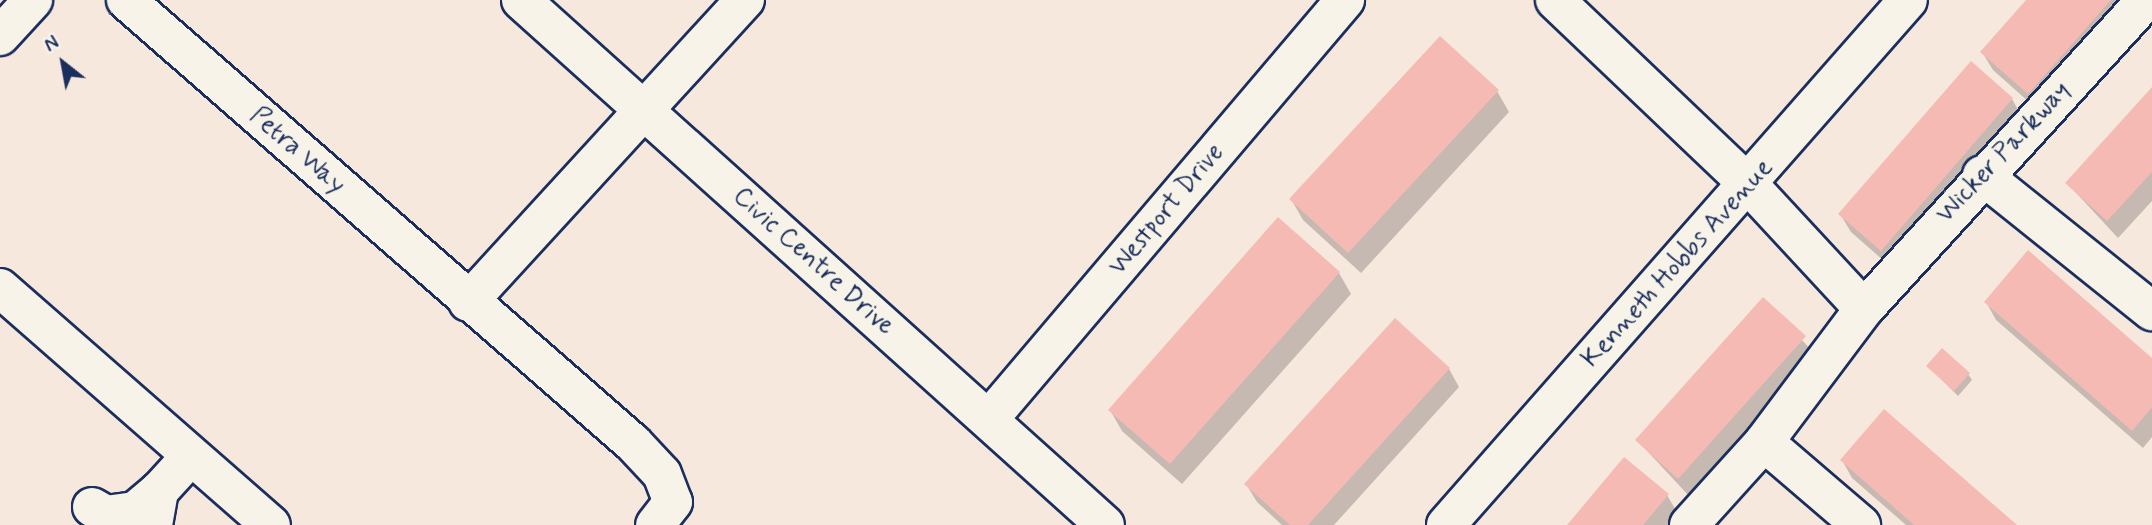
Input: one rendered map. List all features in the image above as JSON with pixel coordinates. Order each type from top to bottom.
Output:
[{"type":"street","points":[[0,36],[33,0]]},
{"type":"street","name":"Petra Way","points":[[126,0],[662,474],[673,502],[655,525]]},
{"type":"street","name":"Civic Centre Drive","points":[[521,0],[1105,525]]},
{"type":"street","points":[[468,302],[745,0]]},
{"type":"street","name":"Westport Drive","points":[[989,419],[1345,0]]},
{"type":"street","points":[[1555,0],[1749,185],[1864,309]]},
{"type":"street","name":"Kenneth Hobbs Avenue","points":[[1446,525],[1749,185],[1908,0]]},
{"type":"street","name":"Wicker Parkway","points":[[1689,525],[1764,442],[1864,309],[1982,175],[2146,0]]},
{"type":"street","points":[[1982,175],[2152,311]]},
{"type":"street","points":[[0,288],[271,525]]},
{"type":"street","points":[[1764,442],[1861,525]]},
{"type":"street","points":[[92,507],[106,515],[156,508],[191,456]]},
{"type":"building","points":[[2026,0],[2111,0],[2028,94],[1980,52]]},
{"type":"building","points":[[1440,36],[1499,90],[1348,253],[1289,199]]},
{"type":"building","points":[[1971,61],[2013,98],[1881,251],[1838,214]]},
{"type":"building","points":[[2152,87],[2152,172],[2107,221],[2065,183]]},
{"type":"building","points":[[1278,217],[1340,272],[1170,464],[1108,410]]},
{"type":"building","points":[[2028,250],[2152,358],[2152,407],[2132,431],[1984,302]]},
{"type":"building","points":[[1763,297],[1806,336],[1678,479],[1635,440]]},
{"type":"building","points":[[1395,318],[1450,368],[1308,525],[1290,525],[1244,484]]},
{"type":"building","points":[[1942,348],[1970,373],[1954,391],[1926,366]]},
{"type":"building","points":[[1884,409],[2017,525],[1914,525],[1840,460]]},
{"type":"building","points":[[1624,457],[1669,494],[1643,525],[1567,525]]}]
